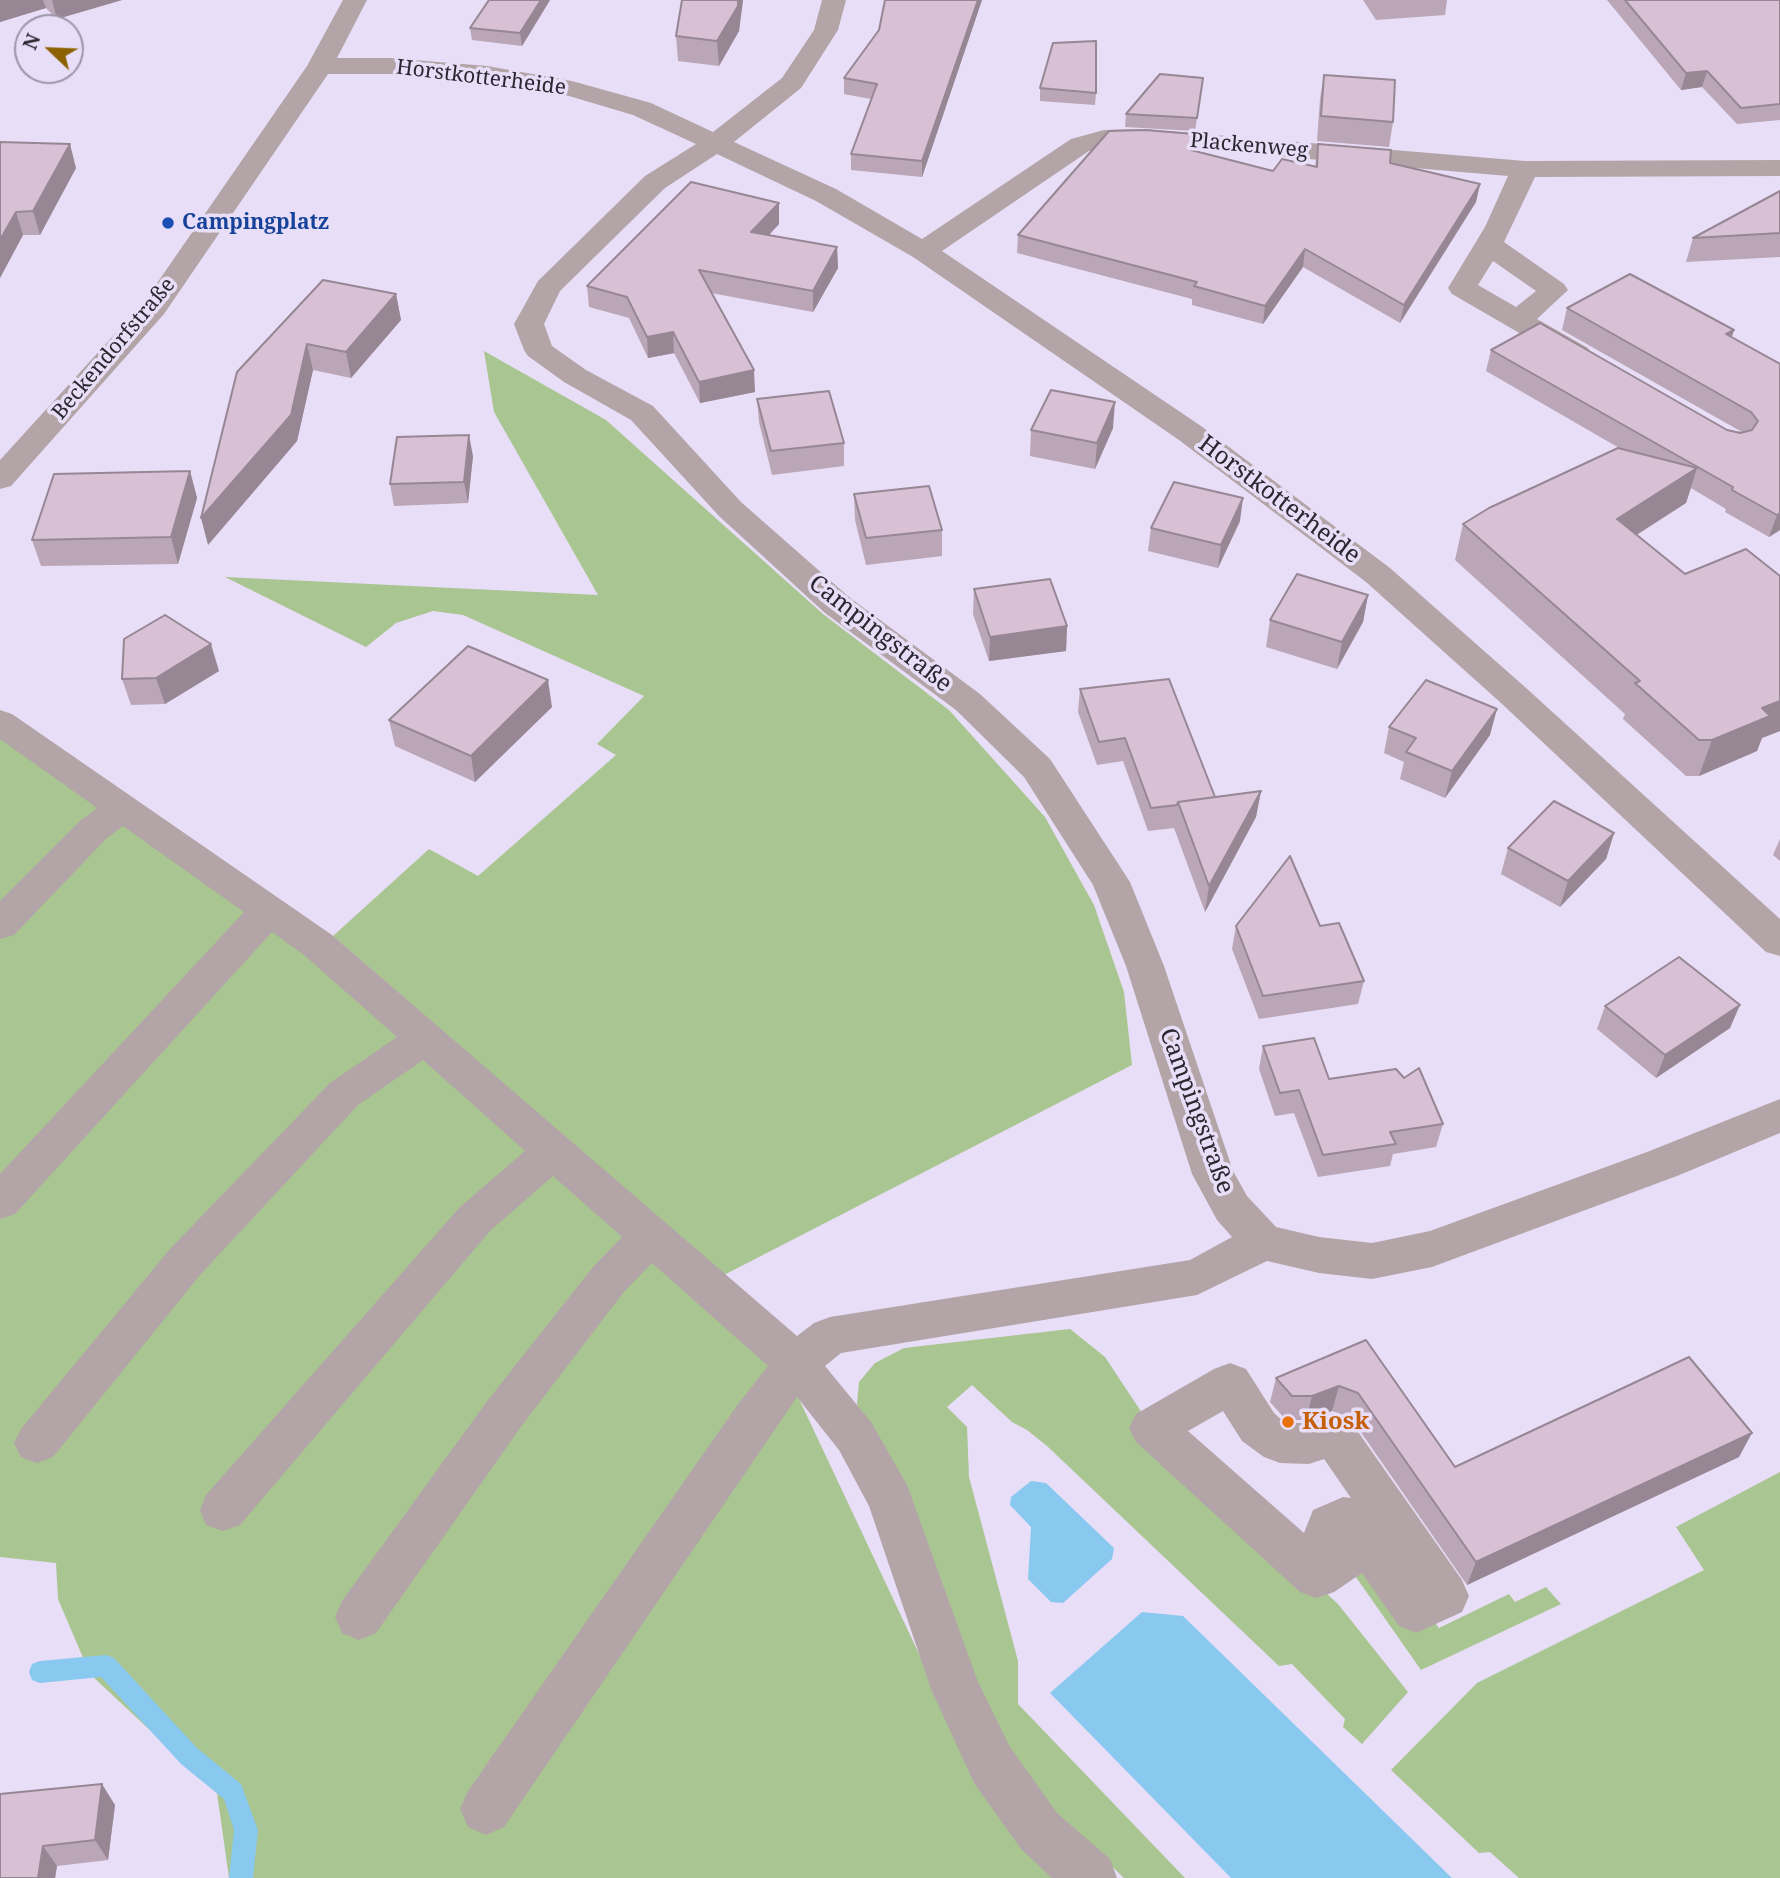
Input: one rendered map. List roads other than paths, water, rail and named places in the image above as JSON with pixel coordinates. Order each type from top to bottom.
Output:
[{"type":"street","name":"Beckendorfstraße","points":[[0,479],[154,308],[320,66],[355,0]]},
{"type":"street","points":[[716,143],[792,83],[826,30],[834,0]]},
{"type":"street","name":"Horstkotterheide","points":[[320,66],[390,66],[487,74],[572,89],[642,109],[826,195],[923,251],[1190,433],[1378,575],[1780,942]]},
{"type":"street","name":"Plackenweg","points":[[923,251],[1080,145],[1104,138],[1144,137],[1525,169],[1648,171],[1780,168]]},
{"type":"street","name":"Campingstraße","points":[[716,143],[655,183],[548,287],[529,324],[539,350],[575,376],[642,413],[740,518],[837,605],[968,702],[1037,768],[1111,882],[1145,966],[1213,1174],[1232,1208],[1263,1242]]},
{"type":"street","points":[[1525,169],[1489,245],[1462,288],[1601,368]]},
{"type":"street","points":[[1489,245],[1554,290],[1518,320]]},
{"type":"street","points":[[0,722],[318,945],[796,1363],[855,1436],[890,1500],[956,1689],[992,1765],[1040,1831],[1091,1878]]},
{"type":"street","points":[[0,925],[93,830],[122,807]]},
{"type":"street","points":[[0,1202],[269,910]]},
{"type":"street","points":[[37,1443],[185,1262],[344,1094],[425,1038]]},
{"type":"street","points":[[486,1809],[752,1421],[796,1363],[830,1336],[1197,1277],[1263,1242],[1319,1255],[1372,1261],[1432,1249],[1662,1164],[1780,1115]]},
{"type":"street","points":[[223,1510],[475,1219],[554,1150]]},
{"type":"street","points":[[359,1617],[504,1414],[608,1280],[651,1236]]},
{"type":"street","points":[[1230,1383],[1258,1427],[1280,1443],[1309,1444],[1333,1433],[1445,1595],[1416,1610],[1353,1520],[1343,1518],[1329,1525],[1327,1534],[1344,1560],[1317,1576],[1152,1428],[1230,1383]]},
{"type":"water","points":[[1031,1481],[1046,1483],[1114,1548],[1112,1559],[1063,1603],[1051,1602],[1028,1579],[1031,1527],[1010,1505],[1011,1497]]},
{"type":"water","points":[[1142,1612],[1183,1616],[1452,1878],[1231,1878],[1050,1693]]},
{"type":"waterway","points":[[40,1672],[106,1666],[189,1756],[233,1792],[246,1830],[241,1878]]},
{"type":"place","name":"Campingplatz","points":[[168,223]]},
{"type":"place","name":"Kiosk","points":[[1288,1422]]}]
